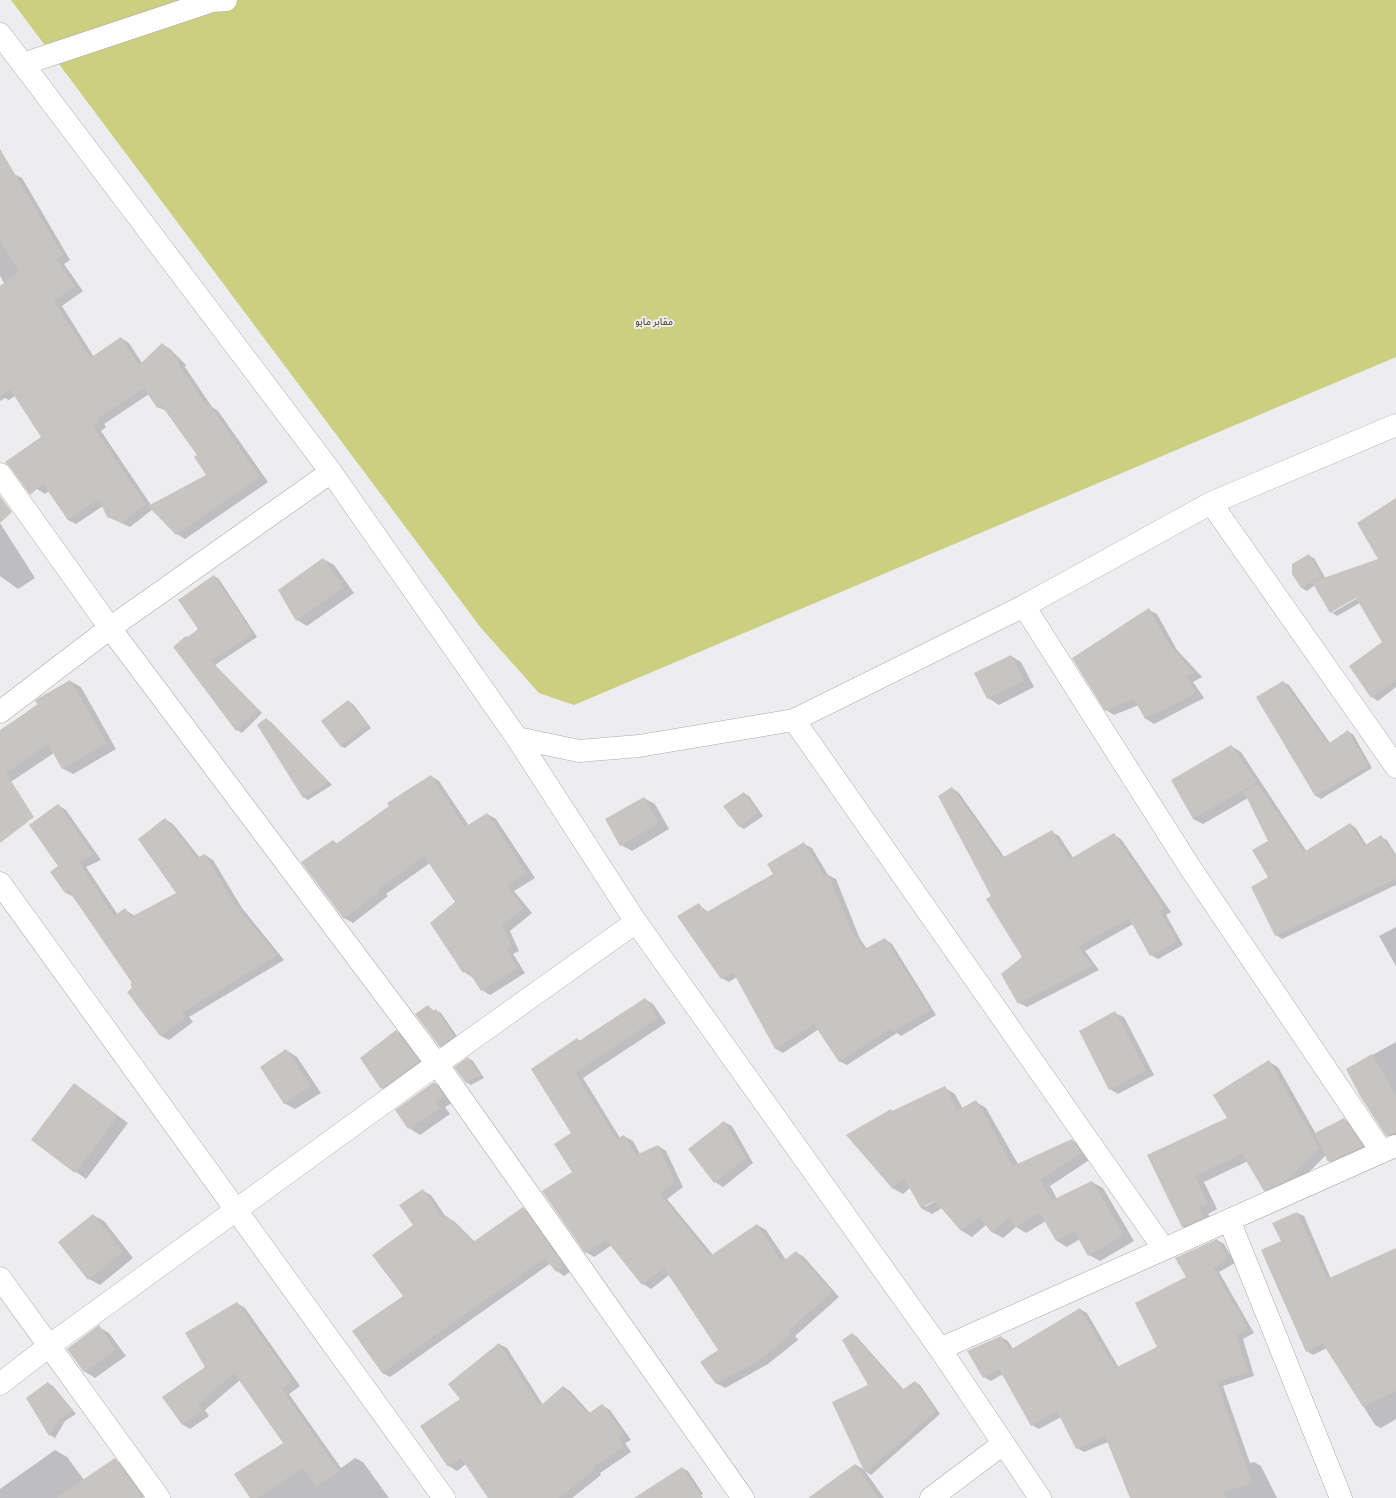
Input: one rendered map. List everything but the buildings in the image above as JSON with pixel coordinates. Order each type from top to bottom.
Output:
[{"type":"street","points":[[22,64],[212,2],[226,0]]},
{"type":"street","points":[[0,34],[331,472],[517,738],[636,922],[940,1349],[1040,1498]]},
{"type":"street","points":[[517,738],[578,751],[594,750],[639,746],[794,720],[1024,606],[1211,503],[1396,425]]},
{"type":"street","points":[[0,712],[110,628],[331,472]]},
{"type":"street","points":[[0,474],[110,628],[437,1064],[743,1498]]},
{"type":"street","points":[[1211,503],[1396,766]]},
{"type":"street","points":[[940,1349],[1389,1149],[1191,869],[1024,606]]},
{"type":"street","points":[[794,720],[1164,1249]]},
{"type":"street","points":[[0,883],[444,1498]]},
{"type":"street","points":[[0,1384],[49,1346],[237,1211],[437,1064],[636,922]]},
{"type":"street","points":[[1230,1220],[1341,1498]]},
{"type":"street","points":[[0,1278],[158,1498]]},
{"type":"street","points":[[931,1498],[1003,1444]]},
{"type":"green space","name":"مقابر مايو","points":[[11,0],[1396,0],[1396,357],[574,705],[539,693],[481,628]]}]
